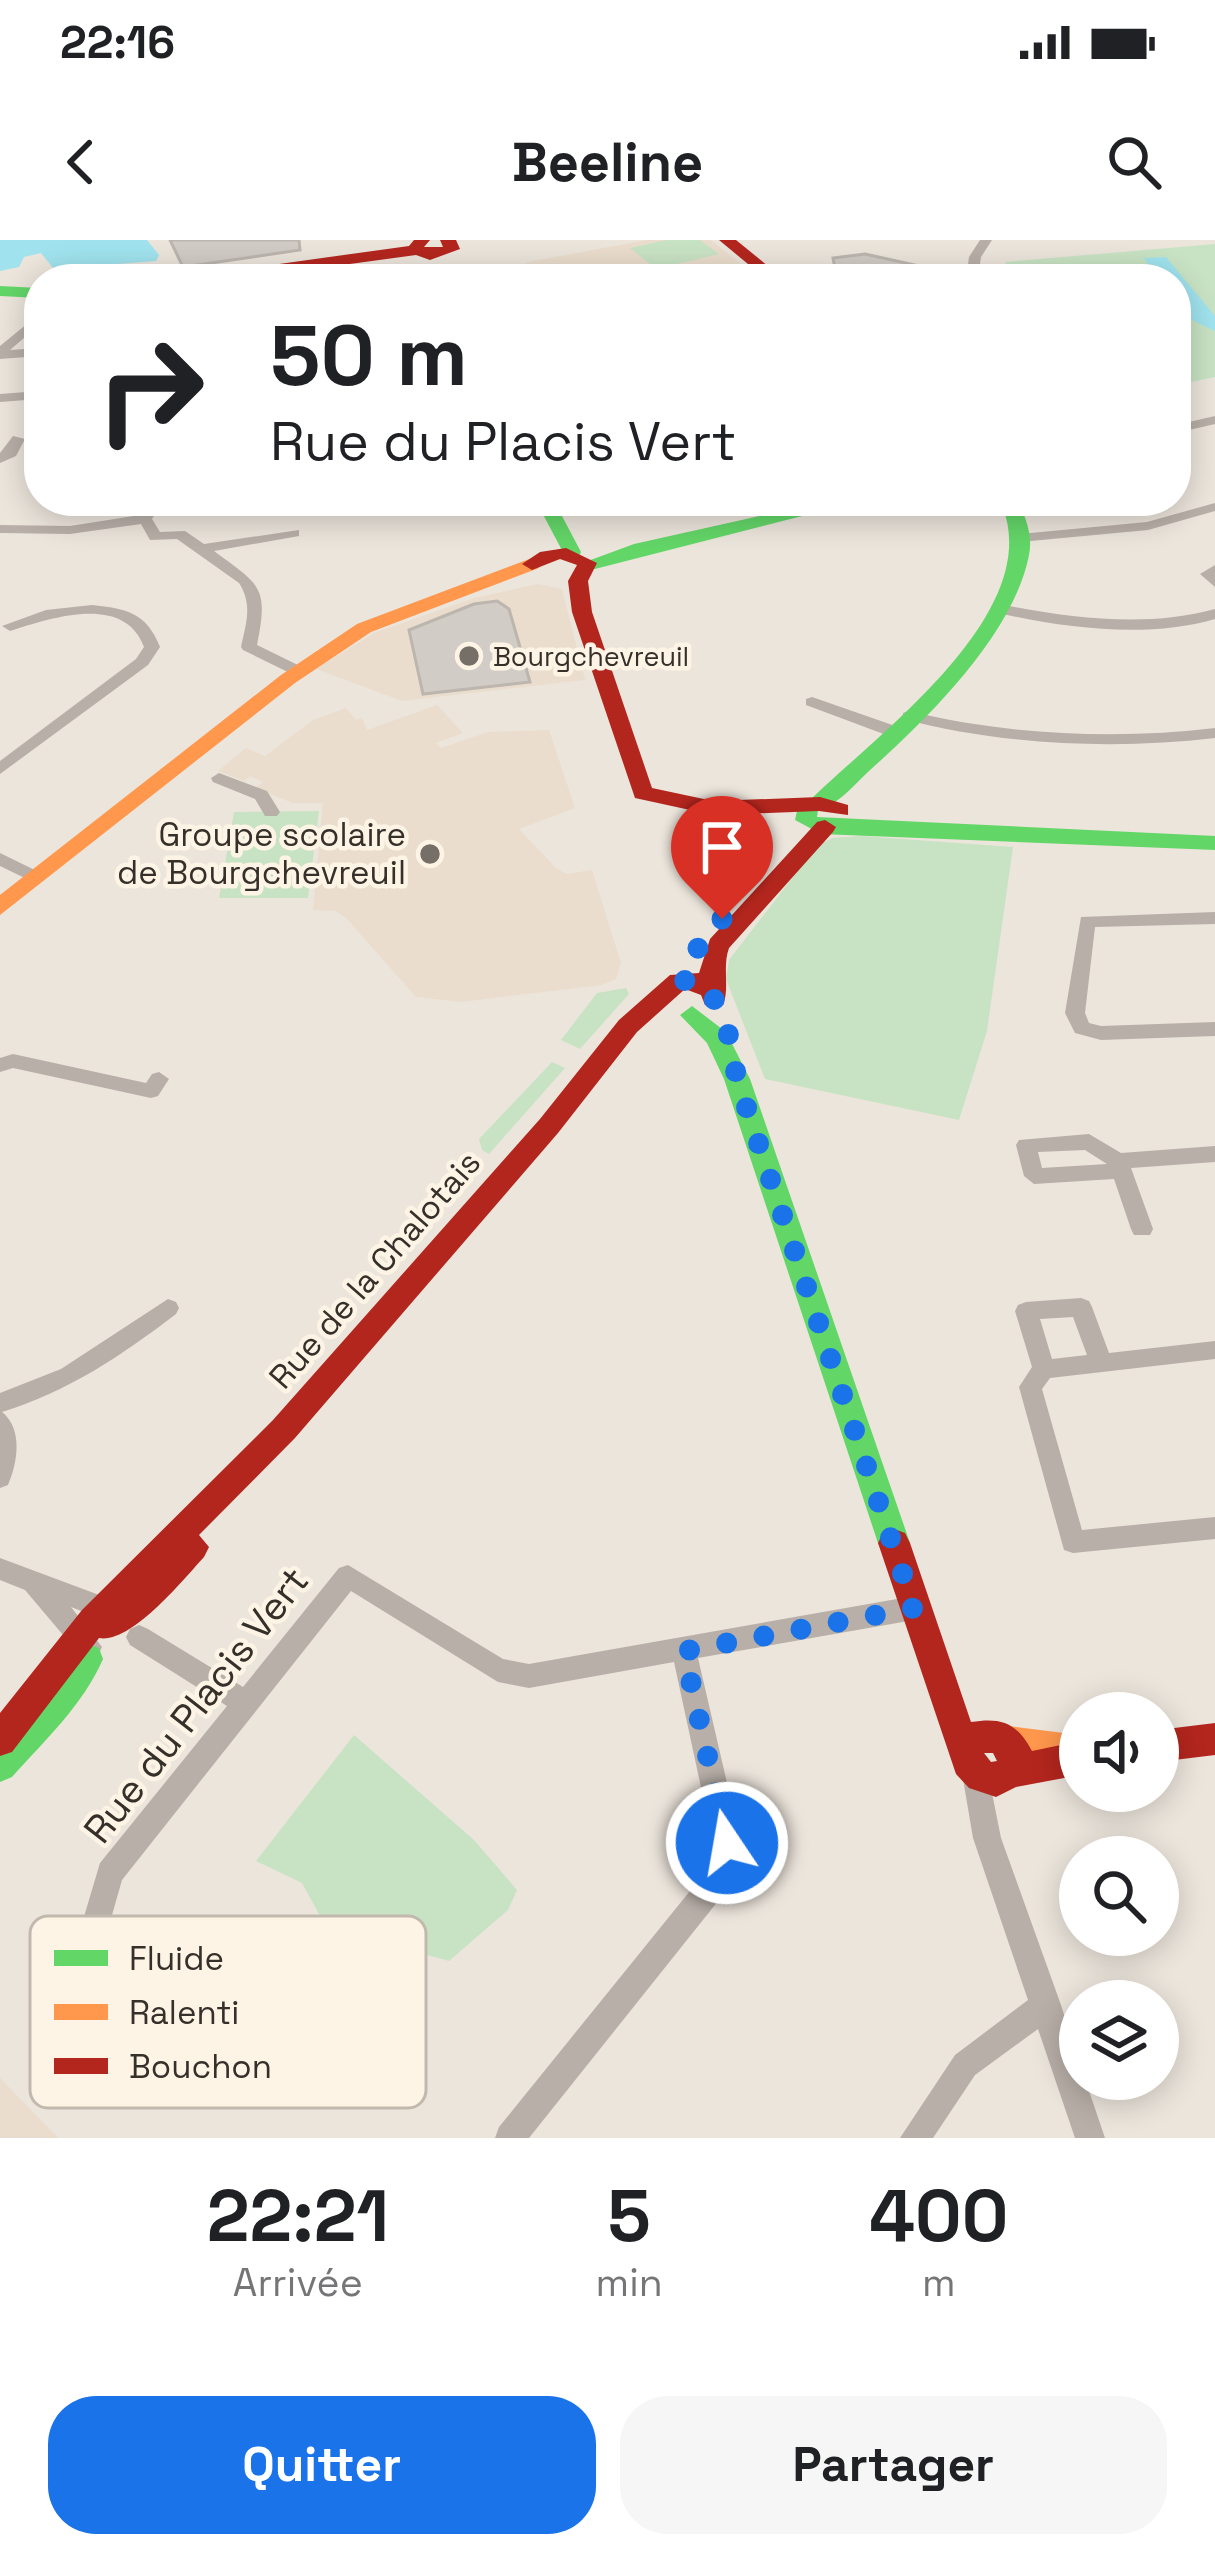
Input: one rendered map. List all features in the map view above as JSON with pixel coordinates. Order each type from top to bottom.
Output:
[{"type":"street","points":[[727,240],[757,264]]},
{"type":"street","points":[[324,264],[442,249]]},
{"type":"street","points":[[0,354],[24,325]]},
{"type":"street","points":[[11,342],[24,331]]},
{"type":"street","points":[[0,459],[11,453],[18,440]]},
{"type":"street","points":[[550,516],[642,792],[664,800],[730,807],[781,819],[822,815],[992,831],[1215,843]]},
{"type":"street","points":[[0,907],[298,671],[377,622],[501,579],[785,516]]},
{"type":"street","points":[[1018,516],[1021,538],[1014,575],[999,609],[722,939],[690,999],[737,1079],[914,1608],[971,1761],[987,1838],[1090,2138]]},
{"type":"street","points":[[1021,538],[1148,526],[1183,516]]},
{"type":"street","points":[[6,528],[70,530],[145,519]]},
{"type":"street","points":[[145,519],[154,537],[180,534],[244,580],[257,608],[249,647],[298,671]]},
{"type":"street","points":[[202,549],[294,533]]},
{"type":"street","points":[[1215,569],[1208,574],[1215,582]]},
{"type":"street","points":[[999,609],[1111,621],[1195,621],[1215,614]]},
{"type":"street","points":[[0,769],[142,662],[152,647],[151,634],[140,621],[120,613],[34,616],[10,626]]},
{"type":"street","points":[[812,702],[902,724],[1097,735],[1215,733]]},
{"type":"street","points":[[219,778],[261,795],[271,812]]},
{"type":"street","points":[[0,859],[37,878]]},
{"type":"street","points":[[1215,918],[1088,921],[1075,1013],[1082,1028],[1101,1033],[1215,1029]]},
{"type":"street","name":"Rue de la Chalotais","points":[[0,1740],[549,1126],[641,1031],[690,999]]},
{"type":"street","points":[[4,1060],[152,1091],[159,1078]]},
{"type":"street","points":[[1142,1229],[1119,1166],[1215,1154]]},
{"type":"street","points":[[1044,1369],[1025,1311],[1082,1307],[1101,1363]]},
{"type":"street","points":[[0,1403],[49,1390],[81,1374],[168,1309]]},
{"type":"street","points":[[1215,1350],[1044,1369],[1030,1387],[1072,1542],[1215,1528]]},
{"type":"street","points":[[0,1421],[7,1455],[0,1478]]},
{"type":"street","points":[[0,1569],[112,1611]]},
{"type":"street","name":"Rue du Placis Vert","points":[[98,1916],[110,1873],[348,1576],[497,1670],[529,1676],[914,1608]]},
{"type":"street","points":[[35,1584],[86,1645]]},
{"type":"street","points":[[139,1637],[245,1703]]},
{"type":"street","name":"Rue de la Chalotais","points":[[0,1765],[63,1696],[86,1645]]},
{"type":"street","points":[[510,2138],[724,1870],[727,1843],[684,1651]]},
{"type":"street","points":[[940,1678],[1017,1756],[987,1838]]},
{"type":"street","points":[[971,1761],[976,1737],[1059,1750]]},
{"type":"street","points":[[1179,1743],[1215,1739]]},
{"type":"street","points":[[971,1761],[990,1781],[1059,1760]]},
{"type":"street","points":[[915,2138],[964,2065],[1046,2005]]},
{"type":"shaded area","points":[[647,240],[711,240],[741,264],[524,264]]},
{"type":"shaded area","points":[[538,584],[562,589],[585,680],[402,701],[316,669],[374,633],[474,598]]},
{"type":"shaded area","name":"Groupe scolaire de Bourgchevreuil","points":[[437,705],[463,733],[436,743],[441,748],[488,732],[549,730],[575,808],[519,829],[556,868],[567,874],[592,870],[621,963],[616,979],[602,985],[461,1002],[416,997],[347,919],[336,911],[313,910],[323,803],[293,803],[255,788],[263,782],[250,776],[244,781],[218,771],[246,748],[265,756],[313,720],[346,708],[356,720],[362,718],[367,730]]},
{"type":"shaded area","points":[[0,2078],[58,2138],[0,2138]]},
{"type":"green space","points":[[667,240],[700,240],[719,254],[677,264],[650,264],[630,248]]},
{"type":"green space","points":[[1215,244],[1215,377],[1191,382],[1191,264],[1005,262]]},
{"type":"green space","points":[[319,811],[308,898],[219,898],[234,812]]},
{"type":"green space","points":[[832,838],[1013,847],[987,1031],[959,1120],[765,1079],[726,979],[729,960],[816,847]]},
{"type":"green space","points":[[626,988],[629,994],[580,1049],[561,1040],[597,993]]},
{"type":"green space","points":[[552,1062],[565,1068],[489,1154],[482,1150],[479,1139]]},
{"type":"green space","points":[[354,1735],[474,1840],[517,1890],[508,1910],[449,1961],[426,1955],[426,1916],[320,1916],[302,1883],[256,1861]]},
{"type":"water","points":[[0,240],[147,240],[159,255],[156,261],[50,264],[41,253],[24,257],[19,267],[0,271]]},
{"type":"water","points":[[1166,257],[1172,264],[1148,264],[1144,258]]},
{"type":"water","points":[[1191,287],[1215,316],[1215,331],[1191,318]]},
{"type":"building","points":[[170,240],[299,240],[300,250],[182,264]]},
{"type":"building","points":[[865,254],[910,264],[834,264],[833,258]]},
{"type":"building","name":"Bourgchevreuil","points":[[497,601],[509,609],[530,682],[423,694],[409,630],[474,604]]},
{"type":"traffic: fast","points":[[0,291],[24,292]]},
{"type":"traffic: fast","points":[[553,516],[572,552]]},
{"type":"traffic: fast","points":[[587,565],[785,516]]},
{"type":"traffic: fast","points":[[819,803],[906,724],[992,620],[1020,554],[1016,516]]},
{"type":"traffic: fast","points":[[807,807],[806,820],[821,827],[1215,843]]},
{"type":"traffic: fast","points":[[692,1015],[717,1038],[737,1079],[894,1543]]},
{"type":"traffic: fast","points":[[0,1765],[63,1696],[87,1659]]},
{"type":"traffic: slow","points":[[0,907],[288,679],[364,628],[532,564]]},
{"type":"traffic: slow","points":[[1009,1742],[1059,1748]]},
{"type":"traffic: jam","points":[[422,240],[415,249],[430,255],[452,249],[448,240]]},
{"type":"traffic: jam","points":[[727,240],[757,264]]},
{"type":"traffic: jam","points":[[315,264],[416,250]]},
{"type":"traffic: jam","points":[[532,564],[560,553],[587,563],[578,581],[582,612],[643,793],[713,808],[820,804],[840,810]]},
{"type":"traffic: jam","points":[[714,999],[710,966],[718,945],[825,827]]},
{"type":"traffic: jam","points":[[0,1740],[93,1621],[284,1429],[549,1126],[628,1026],[679,981],[699,981],[710,989]]},
{"type":"traffic: jam","points":[[894,1543],[968,1762],[981,1776],[996,1780],[1009,1773],[1017,1756],[1001,1736],[975,1737],[967,1750]]},
{"type":"traffic: jam","points":[[106,1626],[142,1600],[193,1547]]},
{"type":"traffic: jam","points":[[1179,1743],[1215,1739]]},
{"type":"traffic: jam","points":[[1015,1771],[1059,1762]]},
{"type":"place","name":"Bourgchevreuil","points":[[469,656]]},
{"type":"place","name":"Groupe scolaire de Bourgchevreuil","points":[[430,854]]},
{"type":"route","points":[[722,919],[689,959],[683,980],[699,981],[710,989],[725,1022],[737,1079],[914,1608],[684,1651],[727,1843]]}]
